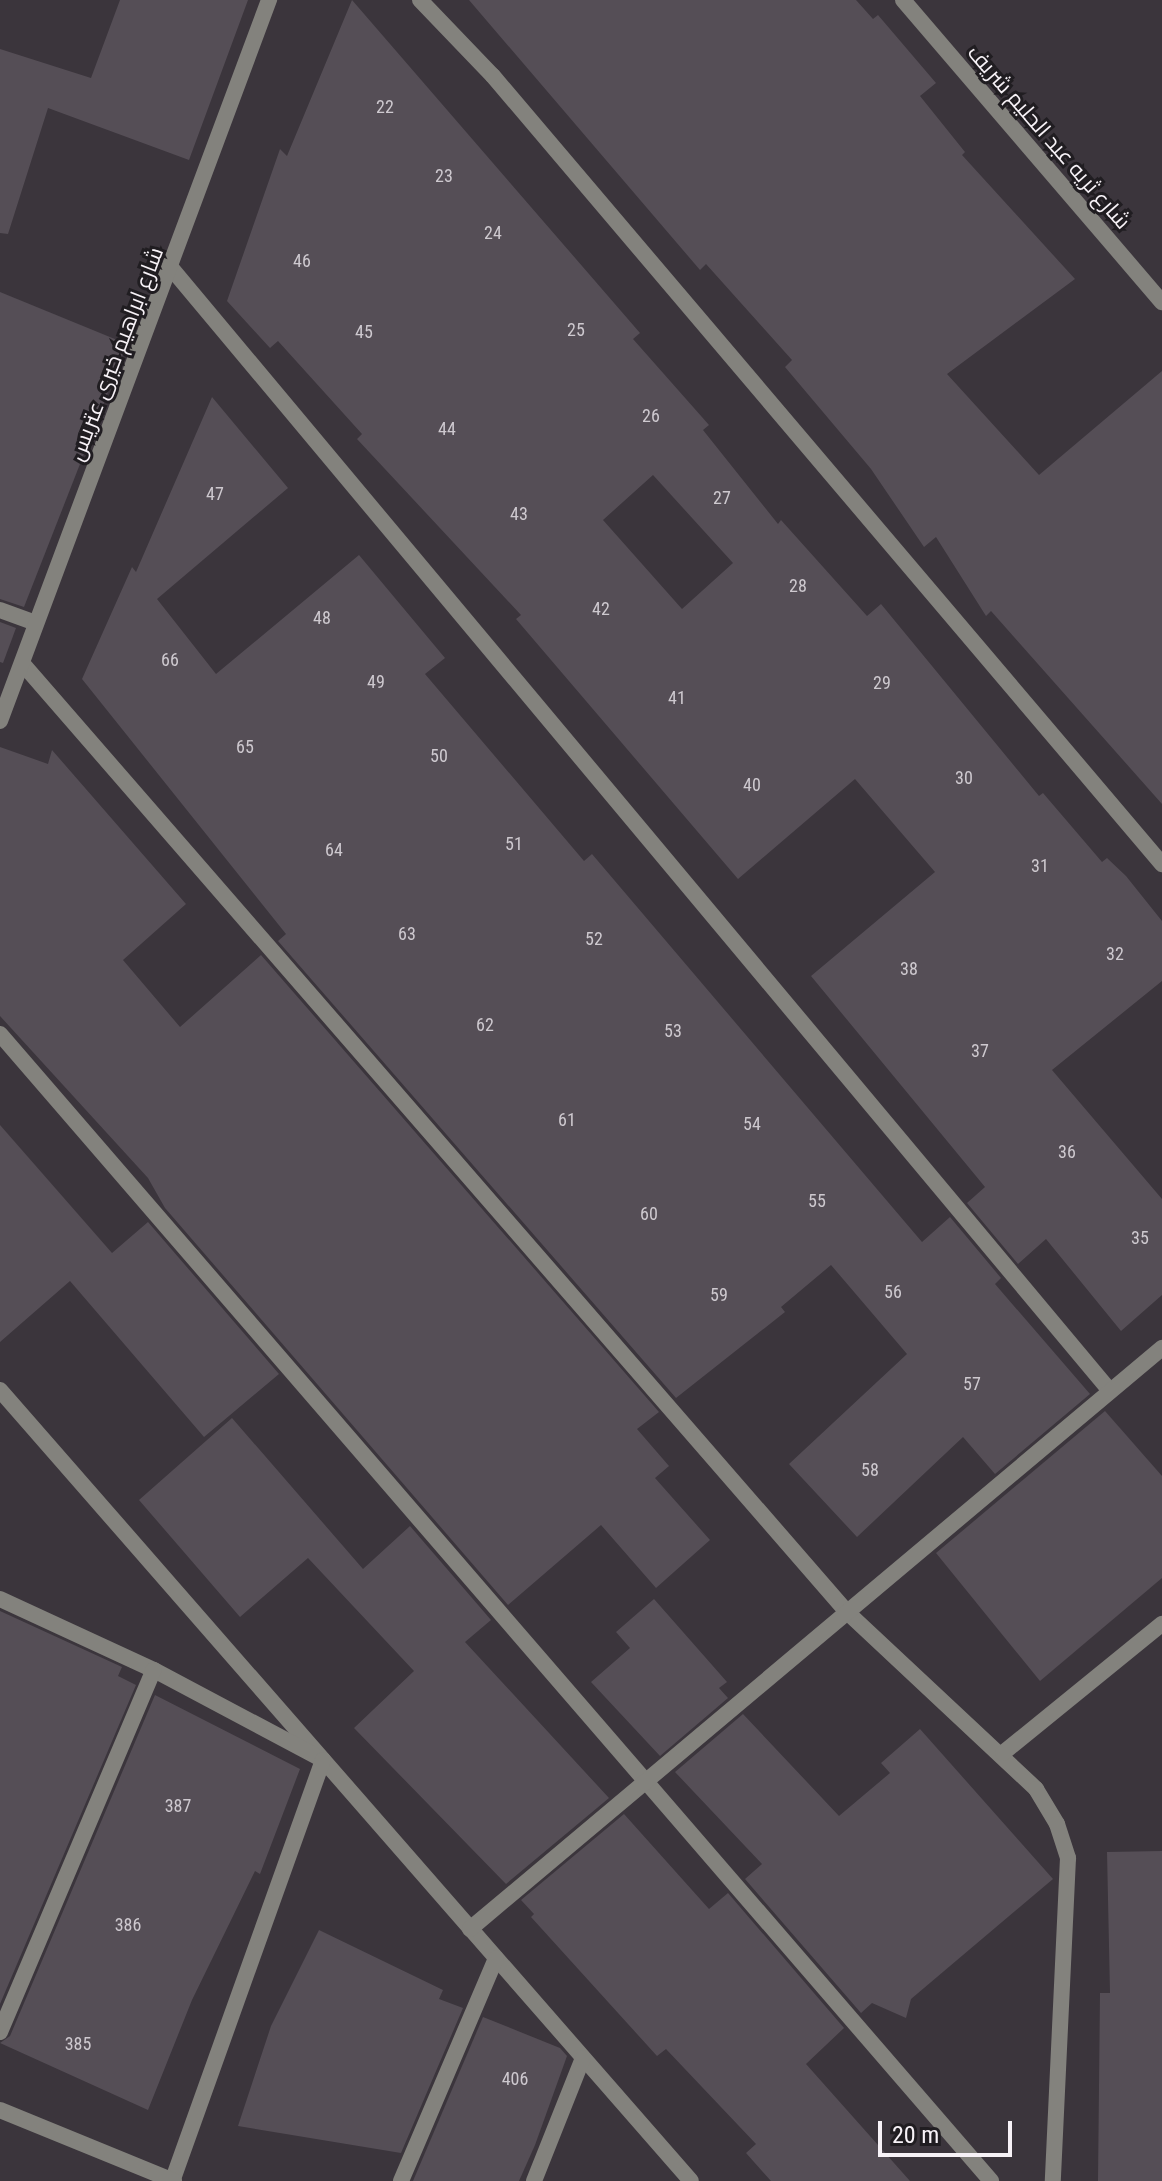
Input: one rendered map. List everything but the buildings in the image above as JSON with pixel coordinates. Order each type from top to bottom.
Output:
[{"type":"street","name":"شارع ابراهيم خيرى عتريس","points":[[0,721],[172,269],[269,0]]},
{"type":"street","points":[[420,0],[493,76],[1162,864]]},
{"type":"street","name":"شارع ثريه عبد الحليم شريف","points":[[903,0],[1162,302]]},
{"type":"street","points":[[172,269],[1110,1391]]},
{"type":"street","points":[[0,610],[36,623]]},
{"type":"street","points":[[22,663],[847,1612],[1003,1753],[1036,1789],[1057,1824],[1068,1858],[1053,2181]]},
{"type":"street","points":[[0,1034],[991,2181]]},
{"type":"street","points":[[470,1929],[1162,1348]]},
{"type":"street","points":[[0,1390],[691,2181]]},
{"type":"street","points":[[0,1599],[154,1670],[323,1760]]},
{"type":"street","points":[[1003,1753],[1162,1624]]},
{"type":"street","points":[[0,2032],[154,1670]]},
{"type":"street","points":[[0,2110],[173,2181],[323,1760]]},
{"type":"street","points":[[401,2181],[496,1958]]},
{"type":"street","points":[[534,2181],[583,2058]]}]
